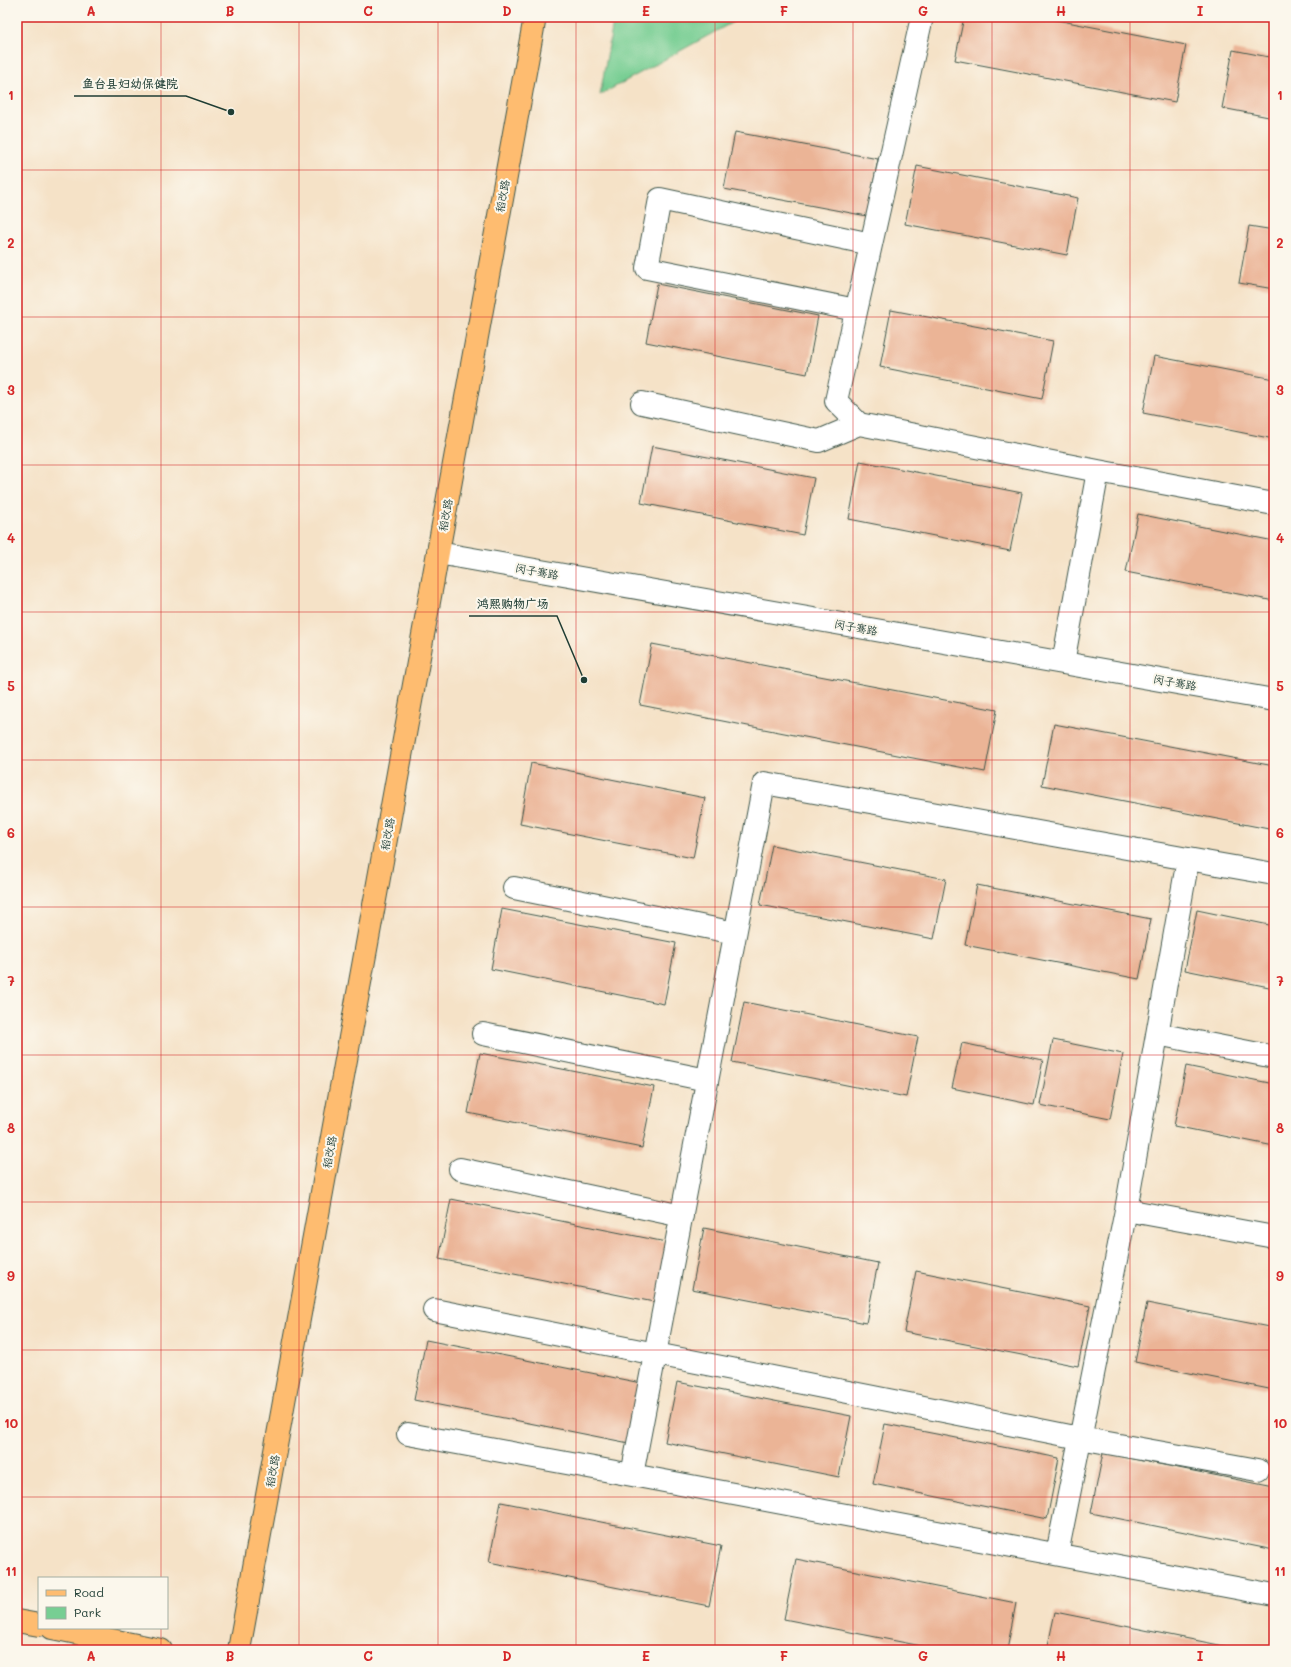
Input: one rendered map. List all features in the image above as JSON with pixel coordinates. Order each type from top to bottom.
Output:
[{"type":"main road","name":"稻改路","points":[[239,1650],[535,17]]},
{"type":"main road","points":[[17,1621],[38,1625]]},
{"type":"main road","points":[[57,1629],[161,1650]]},
{"type":"street","points":[[922,17],[836,401],[860,424],[1274,504]]},
{"type":"street","points":[[856,310],[647,268],[660,199],[871,244]]},
{"type":"street","points":[[642,403],[819,441],[860,424]]},
{"type":"street","points":[[1063,663],[1098,471]]},
{"type":"street","name":"闵子骞路","points":[[438,553],[1274,700]]},
{"type":"street","points":[[632,1475],[764,783],[1274,874]]},
{"type":"street","points":[[1057,1554],[1126,1210],[1188,859]]},
{"type":"street","points":[[514,888],[735,933]]},
{"type":"street","points":[[483,1034],[707,1080]]},
{"type":"street","points":[[1157,1034],[1274,1057]]},
{"type":"street","points":[[460,1169],[682,1216]]},
{"type":"street","points":[[1126,1210],[1274,1236]]},
{"type":"street","points":[[434,1310],[1080,1438],[1258,1470]]},
{"type":"street","points":[[408,1434],[1274,1595]]},
{"type":"green space","points":[[614,17],[742,17],[600,95]]},
{"type":"building","points":[[964,17],[1041,17],[1186,45],[1175,102],[955,60]]},
{"type":"building","points":[[1233,50],[1274,58],[1274,118],[1222,108]]},
{"type":"building","points":[[735,132],[878,159],[867,216],[724,189]]},
{"type":"building","points":[[917,166],[1078,198],[1067,255],[905,224]]},
{"type":"building","points":[[1249,226],[1274,230],[1274,289],[1239,283]]},
{"type":"building","points":[[657,284],[818,316],[807,374],[646,342]]},
{"type":"building","points":[[891,310],[1053,341],[1042,399],[880,367]]},
{"type":"building","points":[[1154,356],[1274,379],[1274,439],[1143,413]]},
{"type":"building","points":[[652,446],[814,478],[803,535],[641,503]]},
{"type":"building","points":[[860,461],[1022,493],[1010,551],[849,519]]},
{"type":"building","points":[[1138,514],[1274,541],[1274,601],[1126,572]]},
{"type":"building","points":[[652,644],[997,710],[985,772],[640,705]]},
{"type":"building","points":[[1054,724],[1274,766],[1274,830],[1042,785]]},
{"type":"building","points":[[531,763],[705,798],[693,858],[520,824]]},
{"type":"building","points":[[772,845],[946,879],[934,939],[760,905]]},
{"type":"building","points":[[977,885],[1151,919],[1139,979],[965,945]]},
{"type":"building","points":[[502,909],[676,943],[664,1004],[491,969]]},
{"type":"building","points":[[1197,910],[1274,926],[1274,988],[1185,970]]},
{"type":"building","points":[[744,1002],[918,1037],[906,1097],[732,1062]]},
{"type":"building","points":[[1053,1040],[1123,1054],[1110,1119],[1040,1105]]},
{"type":"building","points":[[962,1043],[1043,1060],[1034,1105],[952,1088]]},
{"type":"building","points":[[480,1053],[654,1087],[642,1148],[468,1113]]},
{"type":"building","points":[[1186,1066],[1274,1084],[1274,1146],[1174,1126]]},
{"type":"building","points":[[451,1199],[671,1243],[659,1303],[439,1259]]},
{"type":"building","points":[[704,1228],[878,1263],[866,1323],[692,1289]]},
{"type":"building","points":[[916,1271],[1090,1306],[1078,1366],[904,1332]]},
{"type":"building","points":[[1147,1303],[1274,1328],[1274,1390],[1135,1362]]},
{"type":"building","points":[[426,1340],[646,1384],[634,1444],[414,1400]]},
{"type":"building","points":[[677,1382],[851,1416],[839,1477],[665,1442]]},
{"type":"building","points":[[885,1424],[1059,1458],[1047,1519],[873,1484]]},
{"type":"building","points":[[1103,1453],[1274,1487],[1274,1550],[1091,1513]]},
{"type":"building","points":[[501,1502],[721,1546],[709,1606],[489,1562]]},
{"type":"building","points":[[796,1559],[1016,1603],[1007,1650],[942,1650],[784,1619]]},
{"type":"building","points":[[1055,1612],[1239,1649],[1239,1650],[1047,1650]]},
{"type":"place","name":"鱼台县妇幼保健院","points":[[231,112]]},
{"type":"place","name":"鸿熙购物广场","points":[[584,680]]}]
